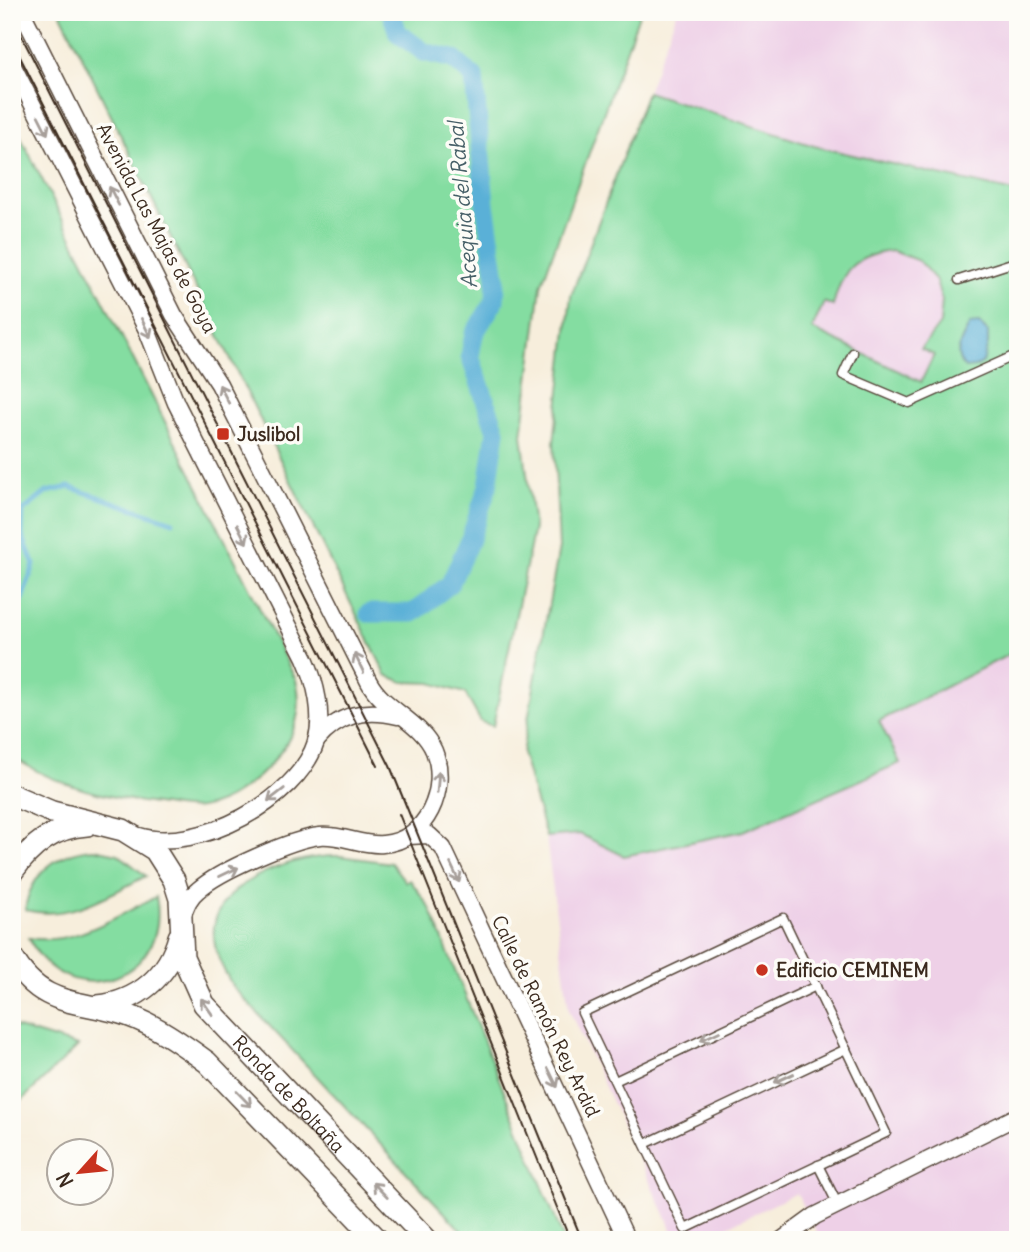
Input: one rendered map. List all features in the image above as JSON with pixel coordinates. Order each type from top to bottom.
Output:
[{"type":"main road","name":"Ronda de Boltaña","points":[[12,795],[52,812],[136,835],[163,860],[174,880],[187,969],[214,1017],[427,1240]]},
{"type":"main road","name":"Ronda de Boltaña","points":[[12,872],[42,840],[70,827],[96,824]]},
{"type":"main road","name":"Ronda de Boltaña","points":[[82,1006],[115,1003],[141,992],[171,961],[182,924]]},
{"type":"main road","name":"Ronda de Boltaña","points":[[12,957],[22,972],[56,999],[138,1020],[207,1062],[379,1240]]},
{"type":"street","name":"Avenida Las Majas de Goya","points":[[22,12],[174,315],[222,391],[369,682],[378,696],[428,741],[439,774],[433,806],[423,823],[408,836]]},
{"type":"street","points":[[12,64],[147,330],[176,403],[304,658],[317,695],[316,741]]},
{"type":"street","points":[[136,835],[160,839],[202,834],[251,812],[294,779],[316,741],[332,725],[353,714],[371,711],[401,716]]},
{"type":"street","name":"Calle de Ramón Rey Ardid","points":[[408,836],[429,835],[443,848],[627,1240]]},
{"type":"street","points":[[182,924],[191,896],[206,884],[285,846],[320,836],[382,844],[408,836]]},
{"type":"street","points":[[782,1240],[805,1222],[1018,1116]]},
{"type":"lane","points":[[959,281],[1018,261]]},
{"type":"lane","points":[[853,353],[844,375],[909,403],[1018,354]]},
{"type":"lane","points":[[783,918],[846,1049],[886,1133],[685,1229],[582,1013],[783,918]]},
{"type":"lane","points":[[615,1081],[816,986]]},
{"type":"lane","points":[[645,1144],[846,1049]]},
{"type":"lane","points":[[818,1165],[838,1205]]},
{"type":"shaded area","points":[[677,12],[1018,12],[1018,1240],[821,1240],[797,1193],[699,1240],[677,1240],[569,1010],[546,837],[522,753],[559,548],[554,442],[571,296]]},
{"type":"green space","points":[[60,12],[640,12],[541,286],[522,435],[534,528],[493,726],[481,722],[465,693],[431,683],[403,682],[386,675]]},
{"type":"green space","points":[[647,92],[814,146],[1018,193],[1018,650],[879,721],[900,763],[743,831],[624,856],[580,834],[546,837],[522,753],[559,548],[554,442],[571,296]],"holes":[[[893,251],[919,261],[935,279],[942,300],[940,324],[921,349],[934,355],[921,382],[812,329],[824,302],[833,306],[846,273],[859,260]]]},
{"type":"green space","points":[[12,120],[296,680],[299,702],[296,722],[282,750],[251,783],[211,806],[182,808],[84,790],[47,776],[12,756]]},
{"type":"green space","points":[[94,849],[118,854],[146,876],[87,905],[73,909],[41,913],[25,910],[33,886],[48,867],[69,854]]},
{"type":"green space","points":[[340,856],[391,863],[406,882],[410,880],[430,908],[564,1240],[470,1240],[234,988],[219,959],[214,936],[219,911],[230,896],[245,883],[284,865]]},
{"type":"green space","points":[[156,897],[157,926],[148,950],[132,967],[112,978],[89,981],[66,976],[45,962],[29,938],[63,938],[79,934]]},
{"type":"green space","points":[[12,1026],[78,1046],[12,1110]]},
{"type":"water","points":[[979,323],[988,332],[983,362],[975,367],[965,368],[959,358],[959,346],[970,324]]},
{"type":"waterway","name":"Acequia del Rabal","points":[[369,613],[413,613],[450,584],[469,542],[488,486],[496,431],[470,356],[474,334],[495,300],[496,278],[485,204],[474,77],[453,59],[424,52],[398,33],[391,12]]},
{"type":"waterway","points":[[12,616],[21,602],[34,565],[22,535],[23,511],[47,492],[69,487],[173,522]]},
{"type":"tram line","points":[[12,17],[390,766],[582,1240]]},
{"type":"tram line","points":[[12,41],[378,766]]},
{"type":"tram line","points":[[399,814],[570,1240]]},
{"type":"place","name":"Juslibol","points":[[223,434]]},
{"type":"place","name":"Edificio CEMINEM","points":[[762,970]]}]
